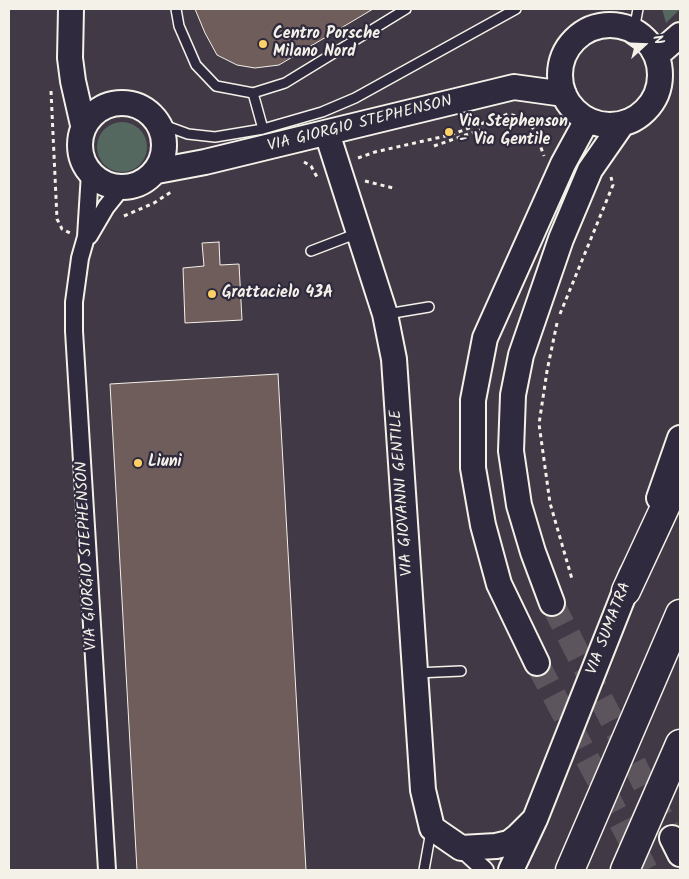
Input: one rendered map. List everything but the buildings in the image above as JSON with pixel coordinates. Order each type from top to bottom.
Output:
[{"type":"highway","points":[[626,591],[680,475]]},
{"type":"highway","points":[[570,870],[680,614]]},
{"type":"highway","points":[[626,870],[680,744]]},
{"type":"street","points":[[72,9],[70,58],[83,125],[80,147],[84,164],[90,173],[105,183],[122,187],[140,183],[157,171],[164,148],[158,123],[146,110],[129,102],[120,102],[99,109],[83,125]]},
{"type":"street","points":[[636,19],[657,55],[661,72],[659,90],[655,98],[650,106],[638,117],[622,124],[604,125],[587,120],[574,109],[564,94],[560,77],[562,60],[570,44],[583,32],[599,25],[617,24],[636,19]]},
{"type":"street","points":[[657,55],[680,35]]},
{"type":"street","name":"VIA GIORGIO STEPHENSON","points":[[157,171],[205,162],[514,87],[564,94]]},
{"type":"street","points":[[536,664],[499,584],[483,525],[473,468],[473,400],[485,338],[563,164],[587,120]]},
{"type":"street","points":[[552,604],[532,552],[519,505],[511,451],[513,395],[521,355],[561,239],[590,170],[622,124]]},
{"type":"street","name":"VIA GIOVANNI GENTILE","points":[[327,133],[358,233],[386,314],[394,359],[423,790],[432,828]]},
{"type":"street","name":"VIA GIORGIO STEPHENSON","points":[[90,173],[85,242],[76,280],[74,331],[107,870]]},
{"type":"street","name":"VIA GIORGIO STEPHENSON","points":[[85,242],[106,207],[122,187]]},
{"type":"street","name":"VIA SUMATRA","points":[[511,870],[535,818],[626,591],[680,438]]},
{"type":"street","points":[[461,848],[496,846],[509,843],[535,818]]},
{"type":"street","points":[[432,828],[461,848],[485,870]]},
{"type":"lane","points":[[176,9],[179,26],[196,65],[216,86],[253,93],[285,82],[406,9]]},
{"type":"lane","name":"VIA GIORGIO STEPHENSON","points":[[158,123],[201,136],[226,135],[263,129],[322,112],[355,98],[516,9]]},
{"type":"lane","points":[[253,93],[263,129]]},
{"type":"lane","points":[[311,251],[358,233]]},
{"type":"lane","points":[[386,314],[428,307]]},
{"type":"lane","points":[[415,673],[461,670]]},
{"type":"lane","name":"VIA GIOVANNI GENTILE","points":[[424,870],[432,828]]},
{"type":"lane","points":[[419,870],[424,870]]},
{"type":"path","points":[[51,88],[57,220],[60,227],[68,232]]},
{"type":"path","points":[[353,162],[369,154],[450,135],[508,114],[525,118],[535,131],[540,151],[548,160]]},
{"type":"path","points":[[434,146],[480,130]]},
{"type":"path","points":[[300,161],[311,166],[321,184]]},
{"type":"path","points":[[361,180],[393,188]]},
{"type":"path","points":[[572,579],[550,502],[539,424],[547,371],[558,321],[614,185],[613,180]]},
{"type":"path","points":[[120,218],[154,202],[173,190]]},
{"type":"green space","points":[[662,9],[680,9],[666,23]]},
{"type":"green space","points":[[122,122],[131,124],[142,133],[147,147],[145,156],[136,167],[122,172],[113,170],[102,161],[97,147],[99,138],[108,127]]},
{"type":"tunnel","points":[[552,603],[672,838]]},
{"type":"tunnel","points":[[537,663],[646,870]]},
{"type":"place","name":"Centro Porsche Milano Nord","points":[[263,44]]},
{"type":"place","name":"Via Stephenson - Via Gentile","points":[[449,132]]},
{"type":"place","name":"Grattacielo 43A","points":[[212,294]]},
{"type":"place","name":"Liuni","points":[[138,463]]}]
